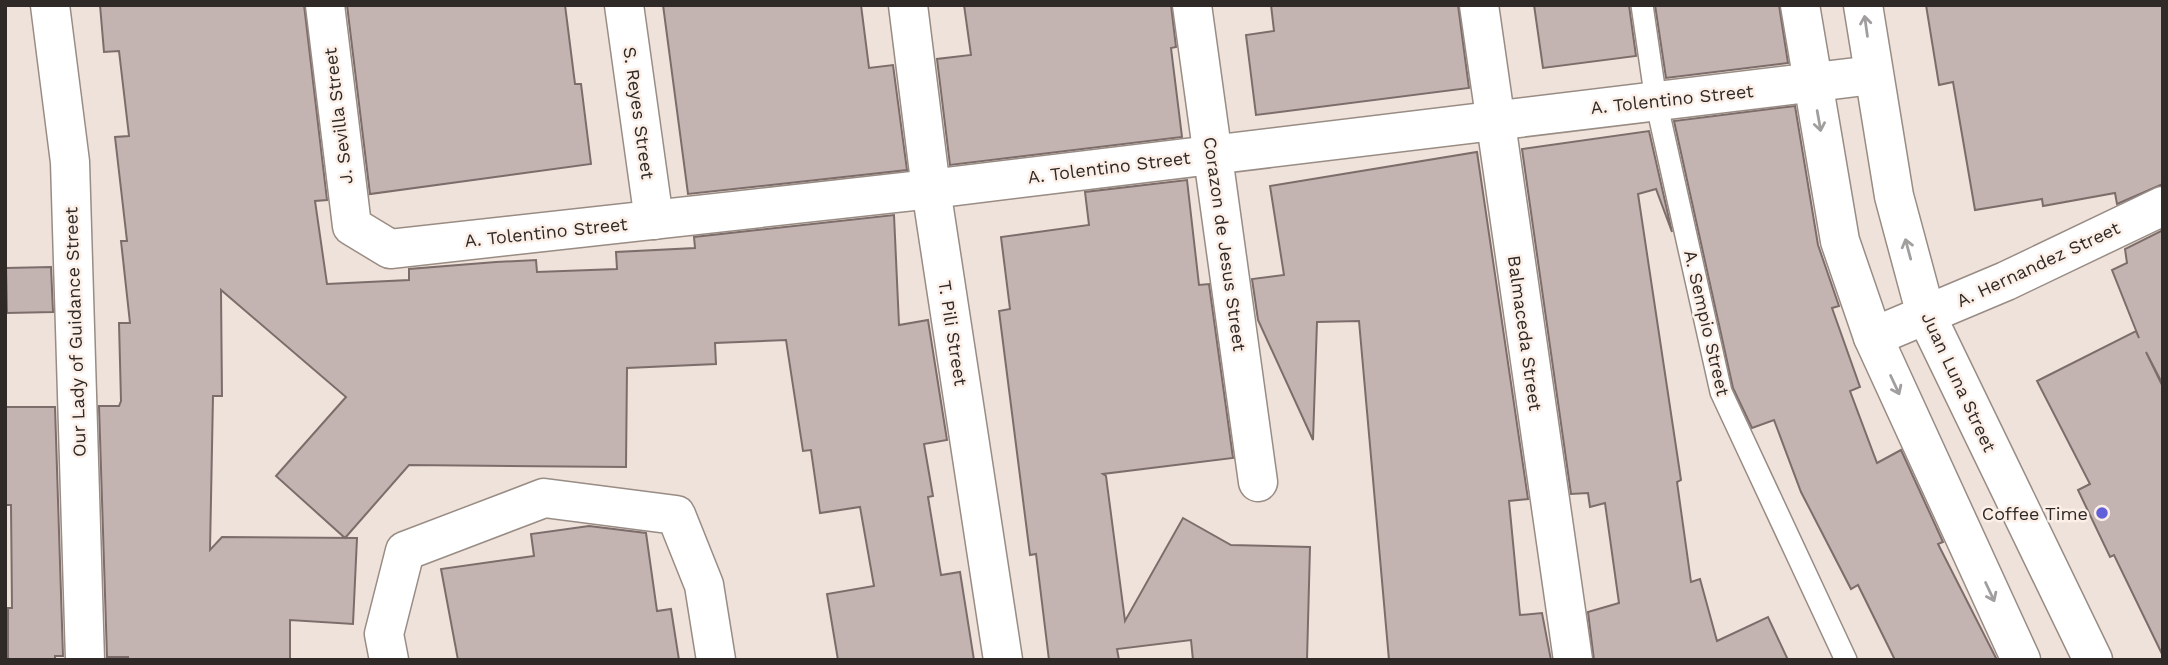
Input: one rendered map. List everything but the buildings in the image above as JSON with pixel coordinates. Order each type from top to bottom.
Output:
[{"type":"street","name":"Our Lady of Guidance Street","points":[[50,5],[70,162],[85,660]]},
{"type":"street","name":"J. Sevilla Street","points":[[325,5],[352,226]]},
{"type":"street","name":"S. Reyes Street","points":[[624,5],[654,220]]},
{"type":"street","name":"T. Pili Street","points":[[908,5],[931,189],[1003,660]]},
{"type":"street","name":"Corazon de Jesus Street","points":[[1192,5],[1258,482]]},
{"type":"street","name":"Balmaceda Street","points":[[1479,5],[1573,660]]},
{"type":"street","points":[[1800,5],[1840,241],[1873,337],[2021,660]]},
{"type":"street","name":"Juan Luna Street","points":[[1863,5],[1894,196],[1926,315],[2093,660]]},
{"type":"street","name":"A. Tolentino Street","points":[[352,226],[390,248],[931,189],[1873,75]]},
{"type":"street","name":"A. Hernandez Street","points":[[1873,337],[2163,206]]},
{"type":"street","points":[[389,660],[384,635],[405,551],[544,498],[676,515],[704,585],[716,660]]},
{"type":"lane","name":"A. Sempio Street","points":[[1642,5],[1656,101],[1721,392],[1846,660]]},
{"type":"place","name":"Coffee Time","points":[[2102,513]]}]
